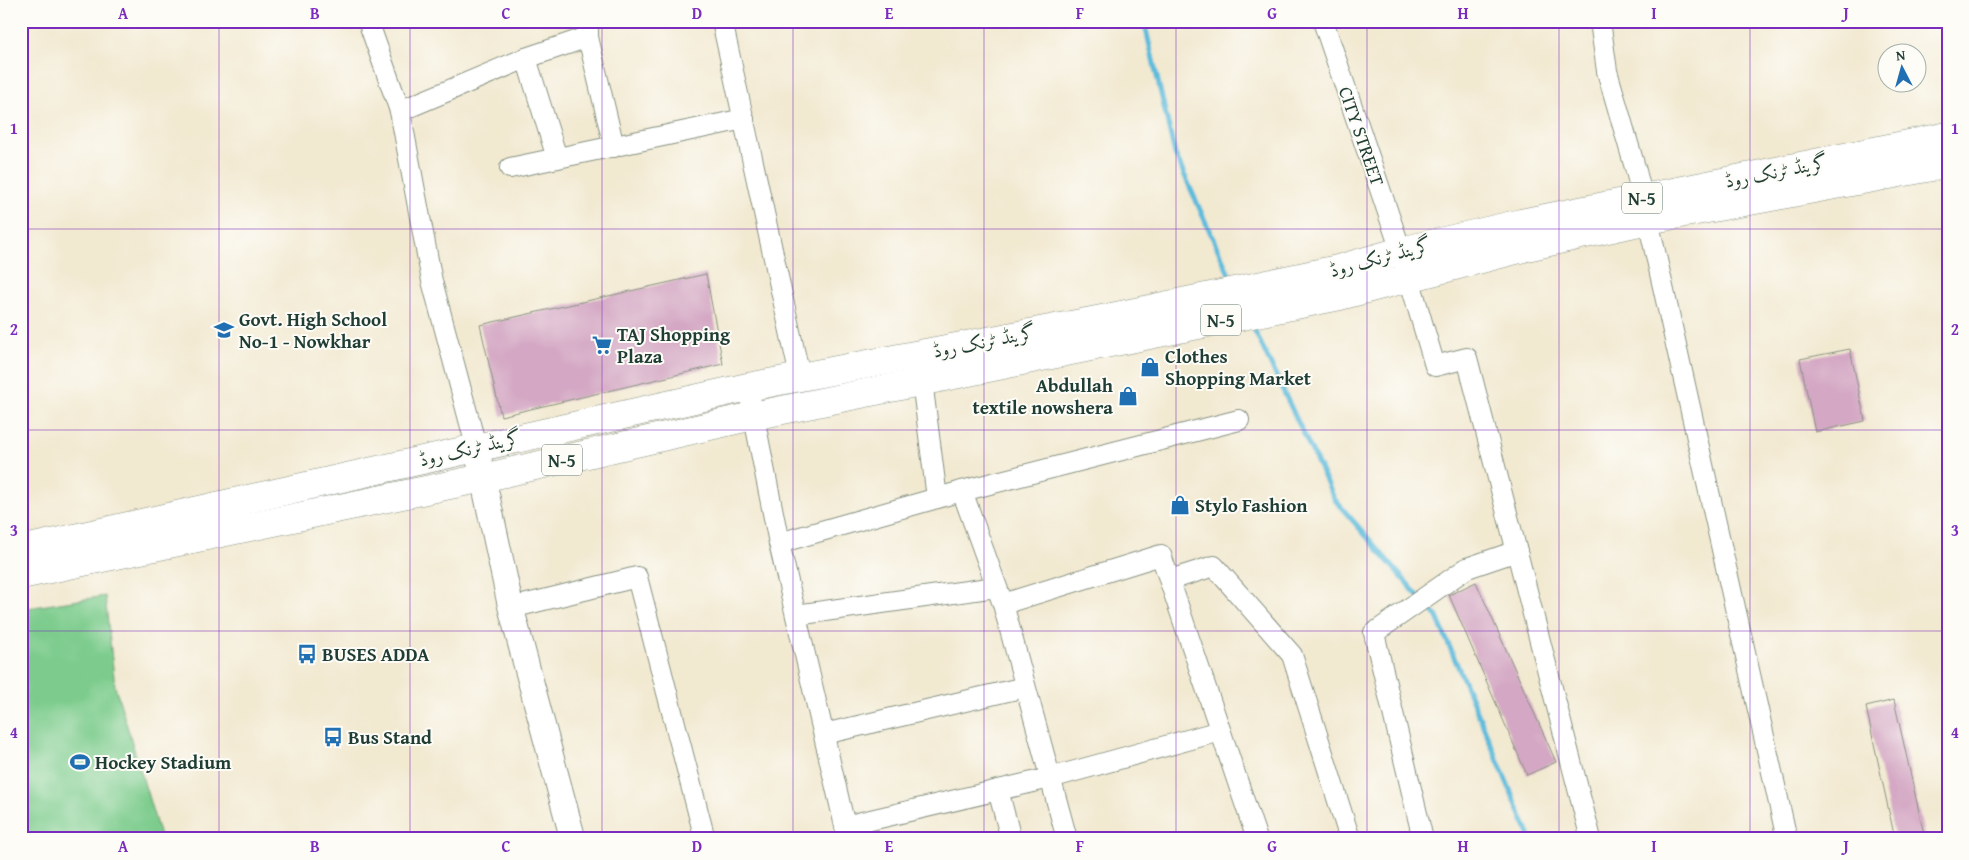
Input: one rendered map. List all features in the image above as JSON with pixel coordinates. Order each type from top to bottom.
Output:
[{"type":"highway","name":"گرینڈ ٹرنک روڈ","points":[[21,550],[476,446],[748,387],[800,377],[1340,296],[1645,209],[1948,136]]},
{"type":"highway","name":"گرینڈ ٹرنک روڈ","points":[[21,575],[483,478],[753,416],[922,381],[1338,269],[1401,250],[1645,209],[1948,164]]},
{"type":"main road","points":[[476,446],[511,608],[574,839]]},
{"type":"street","points":[[368,21],[400,111],[432,281],[476,446]]},
{"type":"street","points":[[722,21],[800,377]]},
{"type":"street","name":"CITY STREET","points":[[1323,21],[1401,250],[1435,366],[1467,358],[1517,550]]},
{"type":"street","points":[[1600,21],[1607,71],[1645,209],[1787,839]]},
{"type":"street","points":[[400,111],[526,58],[588,29],[614,147]]},
{"type":"street","points":[[526,58],[557,158]]},
{"type":"street","points":[[510,168],[744,119]]},
{"type":"street","points":[[922,381],[937,498]]},
{"type":"street","points":[[748,387],[778,543],[847,833],[998,790],[1050,778],[1220,731]]},
{"type":"street","points":[[778,543],[962,491],[1239,420]]},
{"type":"street","points":[[962,491],[1000,596],[1068,839]]},
{"type":"street","points":[[1423,839],[1374,633],[1467,568],[1517,550],[1591,839]]},
{"type":"street","points":[[796,615],[1000,596],[1162,555],[1257,839]]},
{"type":"street","points":[[1170,580],[1214,566],[1292,655],[1350,839]]},
{"type":"street","points":[[511,608],[637,576],[705,839]]},
{"type":"street","points":[[824,734],[1025,687]]},
{"type":"street","points":[[998,790],[1011,839]]},
{"type":"green space","name":"Hockey Stadium","points":[[105,596],[115,686],[161,839],[21,839],[21,609]]},
{"type":"building","name":"TAJ Shopping Plaza","points":[[706,274],[723,364],[501,416],[480,325]]},
{"type":"building","points":[[1850,349],[1865,421],[1815,432],[1800,359]]},
{"type":"building","points":[[1476,582],[1556,762],[1527,775],[1449,595]]},
{"type":"building","points":[[1894,700],[1925,839],[1895,839],[1866,707]]},
{"type":"waterway","points":[[1144,21],[1175,154],[1233,283]]},
{"type":"waterway","points":[[1251,323],[1335,500],[1419,597]]},
{"type":"waterway","points":[[1425,603],[1437,617],[1531,839]]},
{"type":"place","name":"Govt. High School No-1 - Nowkhar","points":[[224,330]]},
{"type":"place","name":"TAJ Shopping Plaza","points":[[602,345]]},
{"type":"place","name":"Clothes Shopping Market","points":[[1150,367]]},
{"type":"place","name":"Abdullah textile nowshera","points":[[1128,396]]},
{"type":"place","name":"Stylo Fashion","points":[[1180,505]]},
{"type":"place","name":"BUSES ADDA","points":[[307,654]]},
{"type":"place","name":"Bus Stand","points":[[333,737]]},
{"type":"place","name":"Hockey Stadium","points":[[80,762]]}]
